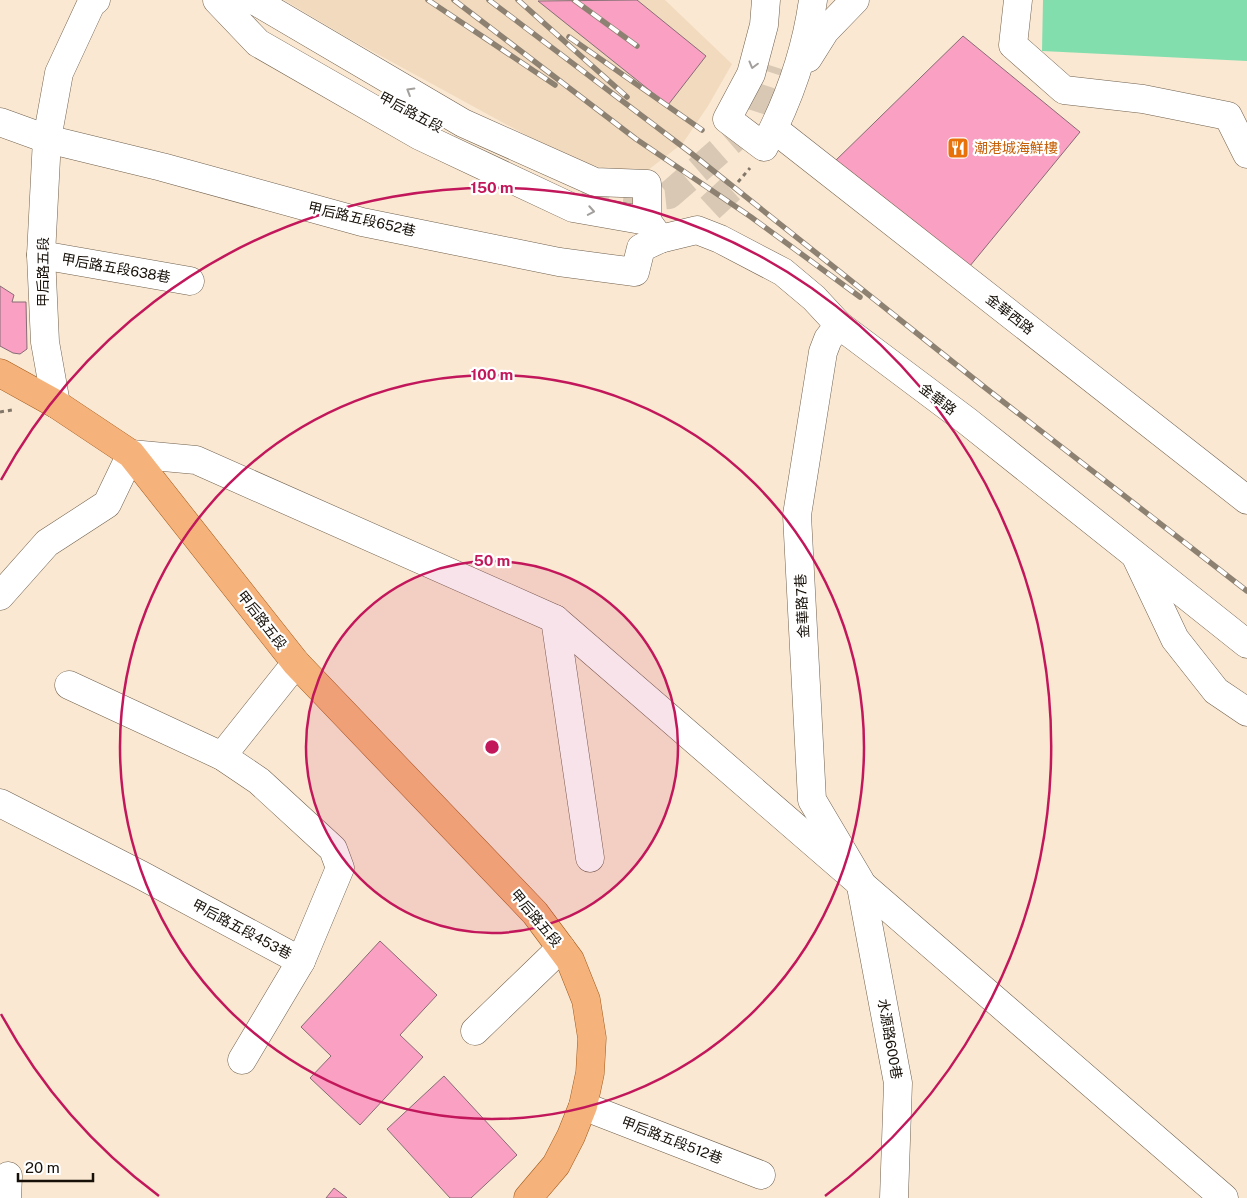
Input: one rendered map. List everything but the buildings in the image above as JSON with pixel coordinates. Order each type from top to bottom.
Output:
[{"type":"main road","points":[[0,373],[56,404]]},
{"type":"main road","name":"甲后路五段","points":[[56,404],[131,454],[296,663],[535,912],[570,960],[586,1000],[592,1038],[590,1073],[583,1106],[571,1136],[556,1165],[528,1198]]},
{"type":"street","points":[[216,0],[258,43],[420,136],[573,208],[654,230],[647,184],[595,182],[462,123],[273,11],[249,0]]},
{"type":"street","name":"甲后路五段","points":[[225,0],[302,51],[418,117],[499,158],[582,191]]},
{"type":"street","points":[[766,0],[764,25],[750,74],[727,119],[764,147],[774,129],[789,90],[805,40],[813,0]]},
{"type":"street","points":[[772,66],[786,0]]},
{"type":"street","points":[[789,90],[825,31],[855,0]]},
{"type":"street","points":[[1018,0],[1014,45],[1064,90],[1144,98],[1228,116],[1247,154]]},
{"type":"street","name":"甲后路五段","points":[[56,404],[45,342],[41,256],[47,139],[59,73],[91,1]]},
{"type":"street","points":[[0,122],[47,139]]},
{"type":"street","name":"金華西路","points":[[774,129],[1247,500]]},
{"type":"street","name":"甲后路五段652巷","points":[[47,139],[162,167],[362,222],[559,262],[635,272],[641,248],[654,230]]},
{"type":"street","name":"金華路","points":[[654,230],[697,230],[720,239],[783,272],[814,298],[839,325],[967,421],[1247,644]]},
{"type":"street","name":"甲后路五段638巷","points":[[41,256],[190,281]]},
{"type":"street","name":"金華路7巷","points":[[839,325],[828,339],[823,352],[797,515],[812,800],[860,881]]},
{"type":"street","points":[[0,596],[47,543],[107,504],[131,454],[196,460],[555,619],[1224,1198]]},
{"type":"street","points":[[1134,554],[1175,639],[1216,691],[1247,712]]},
{"type":"street","points":[[555,619],[590,858]]},
{"type":"street","points":[[222,756],[296,663]]},
{"type":"street","name":"甲后路五段453巷","points":[[0,803],[141,874],[301,961],[340,868],[333,849],[259,781],[222,756],[69,685]]},
{"type":"street","name":"水源路600巷","points":[[860,881],[898,1083],[894,1198]]},
{"type":"street","points":[[475,1030],[561,948]]},
{"type":"street","points":[[242,1060],[301,961]]},
{"type":"street","name":"甲后路五段512巷","points":[[583,1106],[761,1175]]},
{"type":"shaded area","points":[[284,0],[665,0],[732,64],[708,106],[683,143],[643,174],[613,171],[579,161],[555,151],[348,38]]},
{"type":"green space","points":[[1043,0],[1247,0],[1247,61],[1042,51]]},
{"type":"tunnel","points":[[582,191],[633,199],[669,195],[754,121],[772,66]]},
{"type":"tunnel","points":[[710,208],[738,182]]},
{"type":"railway","points":[[428,0],[555,85]]},
{"type":"railway","points":[[454,0],[636,139],[751,217],[860,297]]},
{"type":"railway","points":[[489,0],[691,153],[983,386],[1247,591]]},
{"type":"railway","points":[[518,0],[627,97]]},
{"type":"railway","points":[[574,0],[637,46]]},
{"type":"railway","points":[[569,37],[702,130]]},
{"type":"place","name":"潮港城海鮮樓","points":[[958,148]]}]
